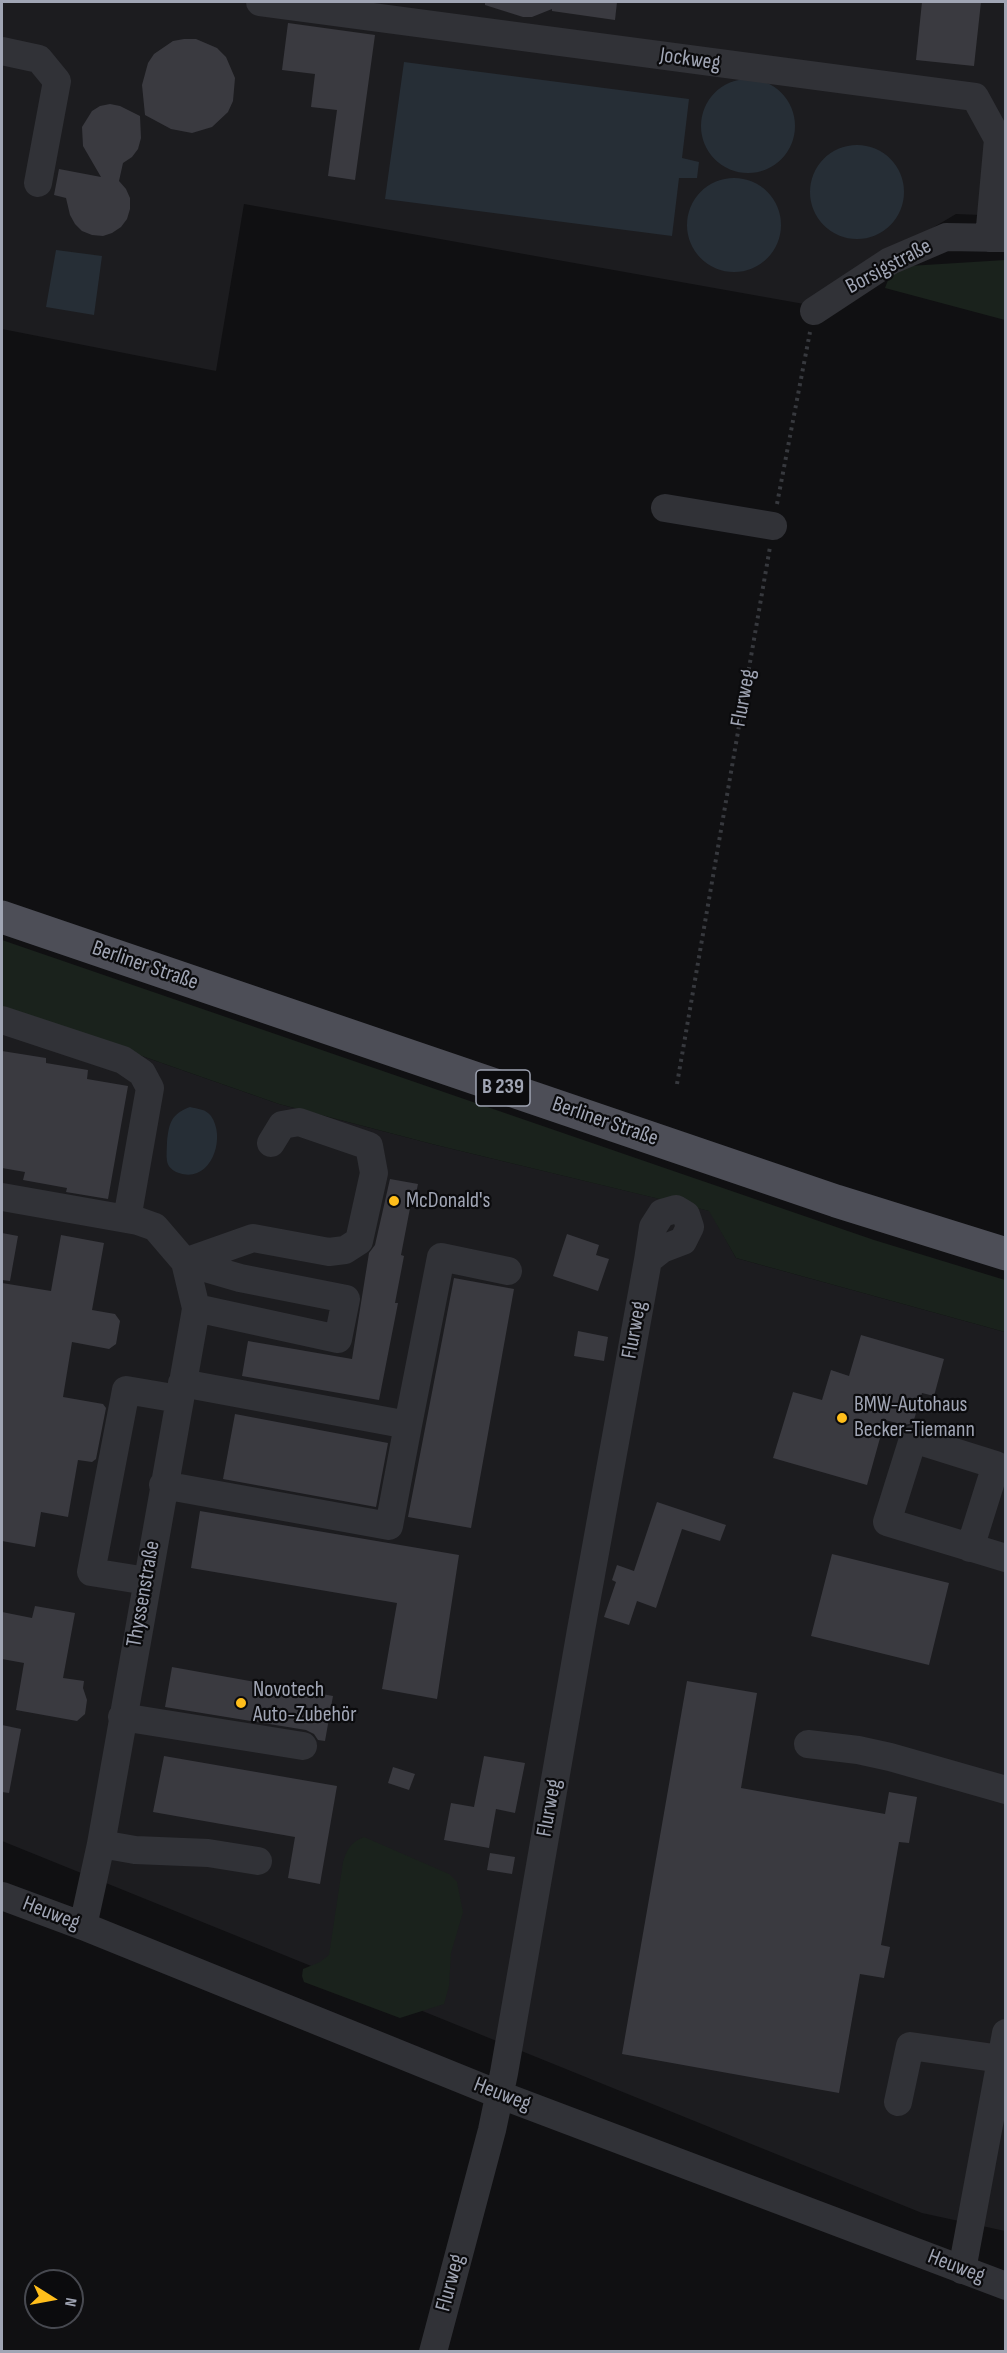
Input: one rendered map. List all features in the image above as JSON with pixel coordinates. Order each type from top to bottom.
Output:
[{"type":"main road","name":"Berliner Straße","points":[[2,917],[814,1193],[1005,1254]]},
{"type":"street","name":"Jockweg","points":[[260,2],[975,97],[998,139],[997,238]]},
{"type":"street","points":[[2,51],[39,59],[57,81],[38,183]]},
{"type":"street","name":"Borsigstraße","points":[[814,311],[890,261],[946,237],[997,238]]},
{"type":"street","points":[[665,508],[773,526]]},
{"type":"street","points":[[2,1020],[123,1060],[142,1073],[150,1088],[127,1219]]},
{"type":"street","points":[[185,1262],[253,1238],[329,1252],[345,1250],[359,1240],[374,1173],[369,1146],[299,1122],[282,1125],[271,1143]]},
{"type":"street","points":[[2,1197],[127,1219],[155,1227],[185,1262],[240,1278],[346,1299],[338,1339],[196,1308]]},
{"type":"street","points":[[163,1485],[389,1526],[441,1257],[508,1271]]},
{"type":"street","name":"Flurweg","points":[[432,2352],[492,2130],[648,1260]]},
{"type":"street","name":"Thyssenstraße","points":[[83,1926],[101,1844],[196,1308],[185,1262]]},
{"type":"street","points":[[147,1581],[91,1572],[126,1390],[181,1391],[408,1425]]},
{"type":"street","points":[[970,1548],[1005,1558]]},
{"type":"street","points":[[122,1717],[303,1746]]},
{"type":"street","points":[[807,1744],[858,1750],[890,1757],[1005,1790]]},
{"type":"street","points":[[101,1844],[135,1850],[208,1853],[258,1861]]},
{"type":"street","name":"Heuweg","points":[[2,1896],[83,1926],[498,2094],[1005,2286]]},
{"type":"street","points":[[898,2102],[910,2046],[1003,2046],[962,2270]]},
{"type":"path","name":"Flurweg","points":[[677,1084],[773,526],[814,311]]},
{"type":"shaded area","points":[[2,2],[1005,2],[1005,216],[956,214],[804,304],[244,204],[216,371],[2,329]]},
{"type":"shaded area","points":[[404,62],[689,99],[682,158],[699,162],[697,178],[679,178],[672,236],[385,199]]},
{"type":"shaded area","points":[[748,79],[766,83],[781,93],[791,108],[795,126],[791,144],[781,159],[766,169],[748,173],[730,169],[715,159],[705,144],[701,126],[705,108],[715,93],[730,83]]},
{"type":"shaded area","points":[[857,145],[875,149],[890,159],[900,174],[904,192],[900,210],[890,225],[875,235],[857,239],[839,235],[824,225],[814,210],[810,192],[814,174],[824,159],[839,149]]},
{"type":"shaded area","points":[[734,178],[752,181],[767,192],[778,207],[781,225],[778,243],[767,258],[752,269],[734,272],[716,269],[701,258],[690,243],[687,225],[690,207],[701,192],[716,181]]},
{"type":"shaded area","points":[[56,250],[102,256],[94,315],[46,307]]},
{"type":"shaded area","points":[[1005,260],[1005,320],[885,288],[893,267]]},
{"type":"shaded area","points":[[2,940],[874,1240],[1005,1280],[1005,1332],[736,1258],[709,1211],[436,1145],[279,1104],[2,1007]]},
{"type":"shaded area","points":[[2,1007],[279,1104],[436,1145],[710,1211],[736,1258],[1005,1332],[1005,2231],[922,2213],[2,1841]]},
{"type":"shaded area","points":[[190,1107],[207,1112],[211,1116],[217,1136],[213,1157],[207,1166],[190,1175],[179,1173],[171,1168],[167,1154],[170,1124],[175,1116]]},
{"type":"shaded area","points":[[364,1837],[449,1874],[457,1882],[463,1912],[451,1953],[449,1986],[444,2004],[400,2018],[304,1982],[303,1969],[320,1962],[329,1955],[343,1862],[350,1846]]},
{"type":"building","points":[[485,2],[617,2],[615,20],[552,11],[552,9],[532,17],[523,17],[485,5]]},
{"type":"building","points":[[922,2],[981,2],[974,66],[916,60]]},
{"type":"building","points":[[288,23],[375,35],[355,180],[328,176],[337,110],[311,107],[315,74],[282,70]]},
{"type":"building","points":[[196,39],[217,48],[226,57],[235,78],[233,101],[228,112],[212,127],[192,133],[171,129],[145,115],[142,85],[148,63],[154,54],[173,41]]},
{"type":"building","points":[[110,104],[120,106],[140,116],[141,138],[138,149],[123,163],[119,181],[130,198],[127,219],[112,233],[103,236],[92,235],[82,231],[75,224],[66,198],[54,195],[59,169],[101,177],[83,146],[82,127],[92,111]]},
{"type":"building","points":[[2,1051],[46,1058],[46,1063],[88,1070],[87,1079],[128,1086],[108,1199],[66,1192],[67,1188],[23,1180],[25,1172],[2,1168]]},
{"type":"building","points":[[390,1179],[418,1184],[414,1203],[411,1203],[401,1255],[404,1256],[395,1303],[398,1303],[379,1400],[242,1376],[248,1341],[352,1359],[369,1253],[375,1245]]},
{"type":"building","points":[[2,1233],[18,1236],[10,1281],[2,1280]]},
{"type":"building","points":[[567,1234],[599,1245],[596,1255],[609,1259],[598,1291],[553,1276]]},
{"type":"building","points":[[61,1235],[104,1243],[92,1310],[115,1314],[120,1321],[116,1344],[109,1349],[72,1342],[63,1397],[103,1404],[106,1408],[96,1459],[92,1462],[78,1460],[68,1517],[41,1512],[35,1547],[2,1541],[2,1283],[51,1291]]},
{"type":"building","points":[[454,1278],[514,1289],[471,1528],[408,1517]]},
{"type":"building","points":[[578,1331],[608,1337],[604,1361],[574,1356]]},
{"type":"building","points":[[861,1335],[944,1359],[934,1396],[922,1393],[913,1423],[905,1425],[885,1420],[867,1485],[773,1458],[793,1392],[822,1400],[831,1370],[849,1376]]},
{"type":"building","points":[[235,1414],[388,1443],[376,1507],[223,1479]]},
{"type":"building","points":[[657,1502],[726,1525],[720,1541],[682,1529],[656,1608],[637,1601],[629,1625],[604,1617],[616,1582],[612,1580],[617,1565],[634,1571]]},
{"type":"building","points":[[200,1511],[459,1555],[437,1699],[382,1689],[397,1603],[191,1568]]},
{"type":"building","points":[[832,1554],[949,1583],[929,1665],[811,1636]]},
{"type":"building","points":[[35,1606],[75,1613],[63,1678],[84,1681],[83,1688],[87,1700],[85,1714],[77,1721],[16,1710],[24,1663],[2,1659],[2,1612],[32,1618]]},
{"type":"building","points":[[172,1667],[333,1696],[325,1741],[318,1740],[314,1734],[306,1730],[165,1707]]},
{"type":"building","points":[[687,1681],[757,1693],[741,1788],[885,1814],[889,1792],[917,1797],[909,1843],[899,1842],[881,1945],[890,1947],[884,1978],[860,1974],[839,2093],[622,2054]]},
{"type":"building","points":[[2,1725],[21,1729],[9,1793],[2,1792]]},
{"type":"building","points":[[164,1756],[337,1786],[320,1884],[288,1878],[295,1837],[153,1812]]},
{"type":"building","points":[[484,1756],[525,1763],[515,1813],[496,1809],[489,1848],[444,1840],[451,1803],[474,1807]]},
{"type":"building","points":[[393,1767],[415,1774],[409,1790],[388,1783]]},
{"type":"building","points":[[490,1853],[515,1857],[512,1874],[487,1870]]},
{"type":"place","name":"McDonald's","points":[[394,1201]]},
{"type":"place","name":"BMW-Autohaus Becker-Tiemann","points":[[842,1418]]},
{"type":"place","name":"Novotech Auto-Zubehör","points":[[241,1703]]}]
